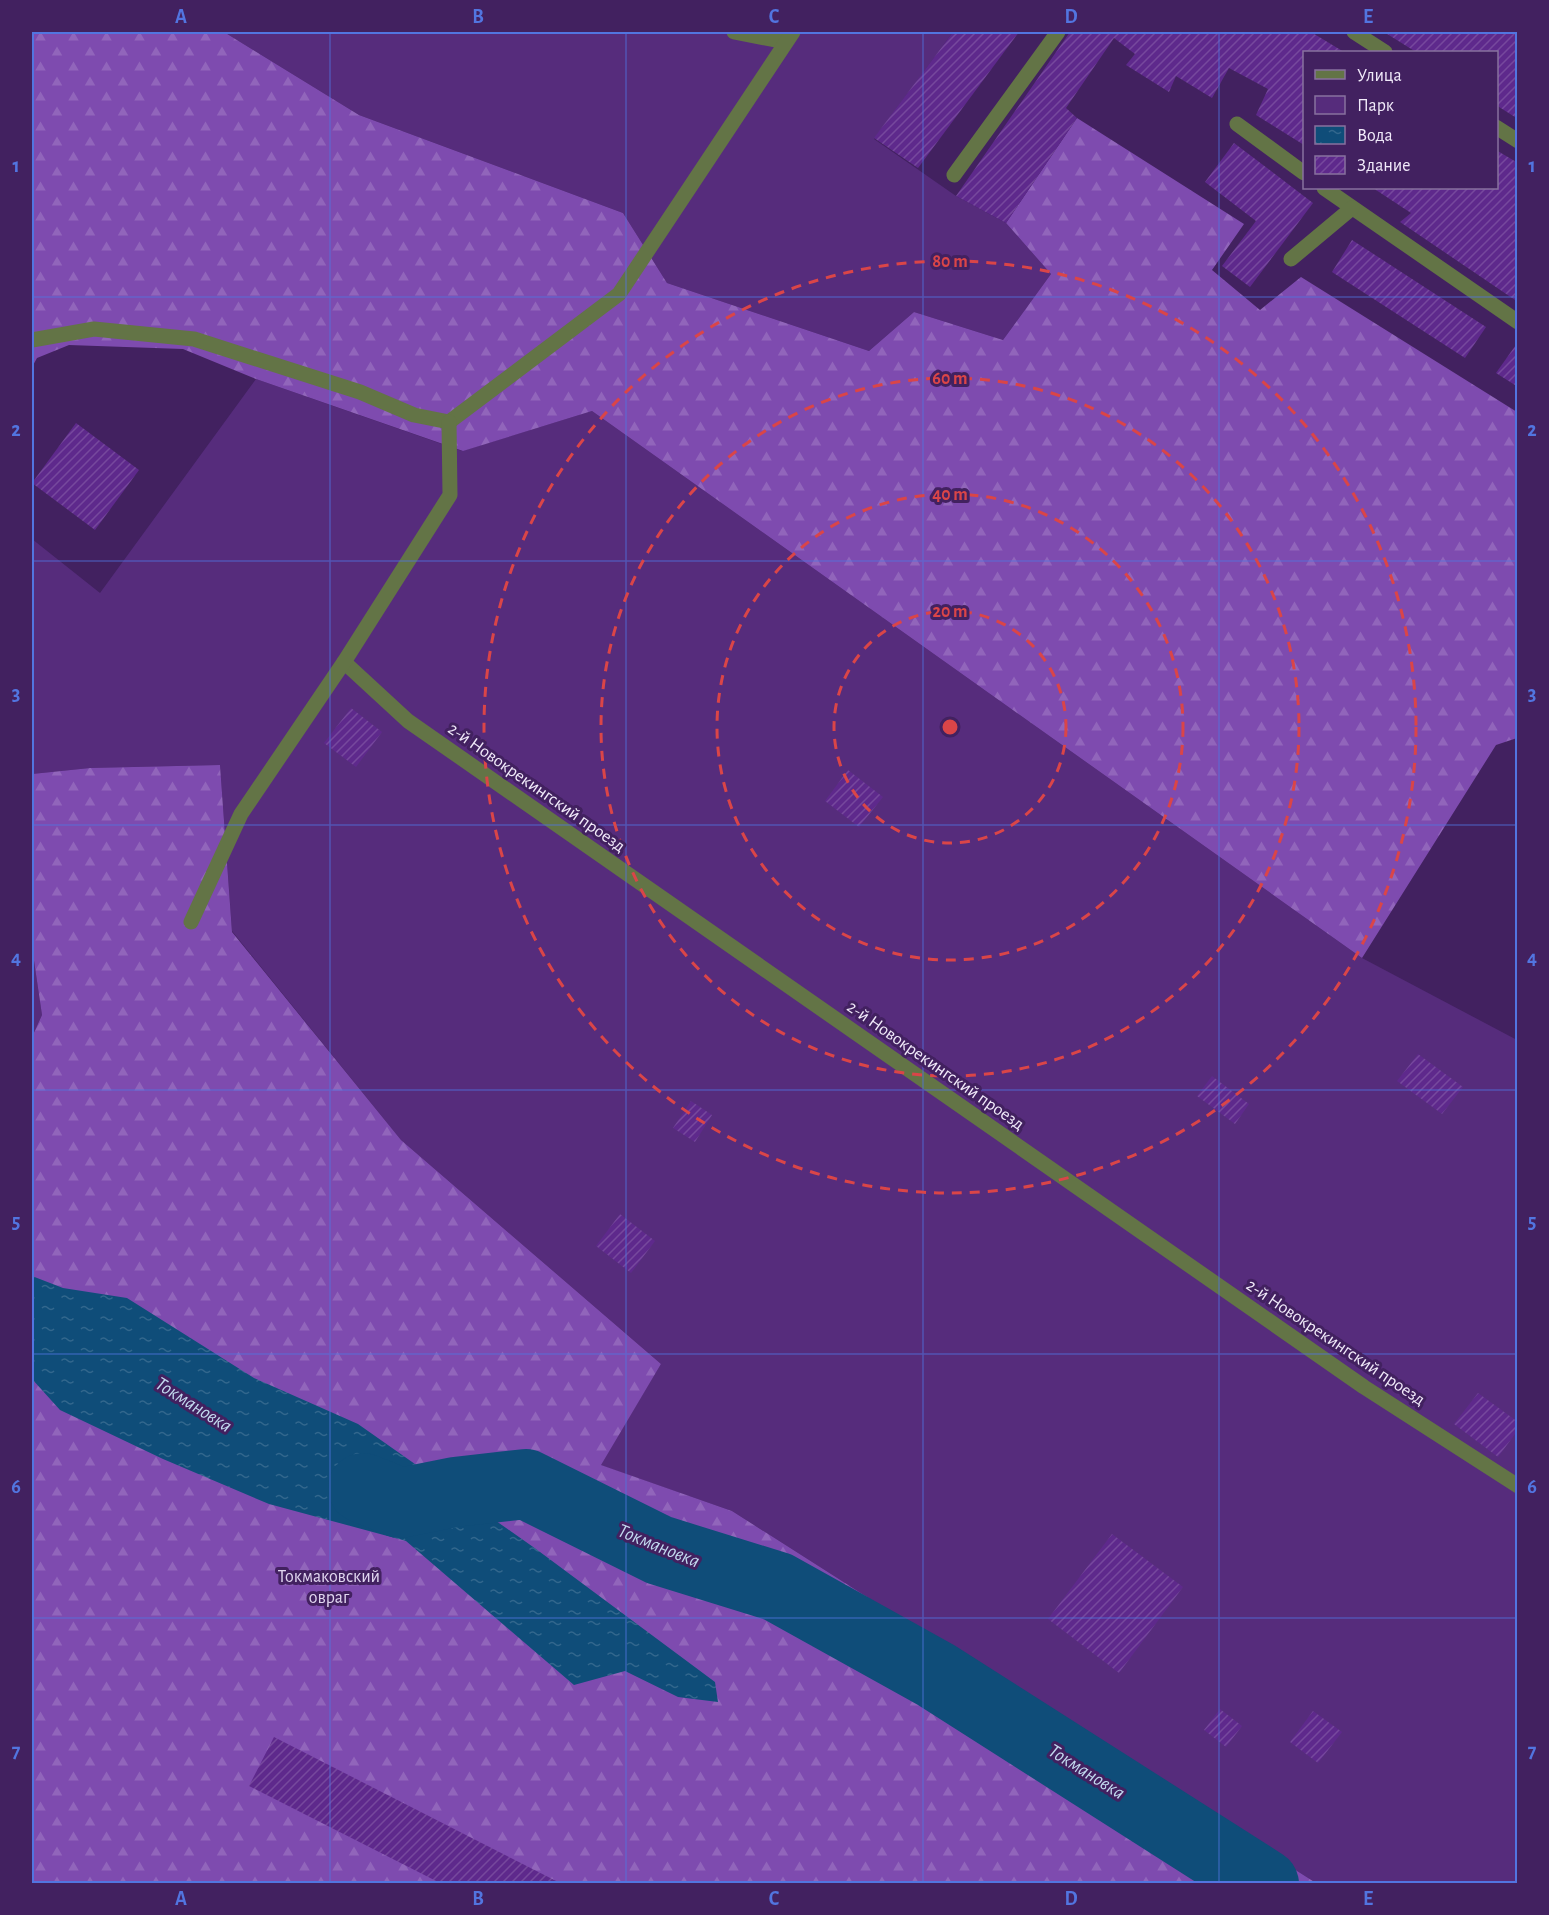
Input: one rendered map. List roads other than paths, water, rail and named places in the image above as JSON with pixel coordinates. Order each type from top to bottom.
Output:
[{"type":"street","points":[[32,340],[94,329],[194,339],[360,392],[414,415],[449,422],[619,294],[790,37],[734,32]]},
{"type":"street","points":[[954,175],[1058,32]]},
{"type":"street","points":[[1354,32],[1383,51]]},
{"type":"street","points":[[1237,124],[1303,172]]},
{"type":"street","points":[[1498,128],[1518,141]]},
{"type":"street","points":[[1325,189],[1518,322]]},
{"type":"street","points":[[1291,259],[1352,208]]},
{"type":"street","points":[[191,922],[241,814],[344,662],[450,495],[449,422]]},
{"type":"street","name":"2-й Новокрекингский проезд","points":[[344,662],[418,728],[1364,1387],[1518,1485]]},
{"type":"water","points":[[32,1276],[63,1288],[127,1298],[254,1378],[358,1424],[536,1549],[715,1682],[718,1702],[678,1697],[625,1671],[574,1685],[406,1541],[269,1504],[163,1459],[60,1410],[32,1379]]},
{"type":"waterway","name":"Токмановка","points":[[363,1488],[400,1503],[455,1492],[526,1484],[659,1550],[778,1587],[936,1675],[1264,1884]]},
{"type":"park label","name":"Токмаковский овраг","points":[[329,1586]]}]
